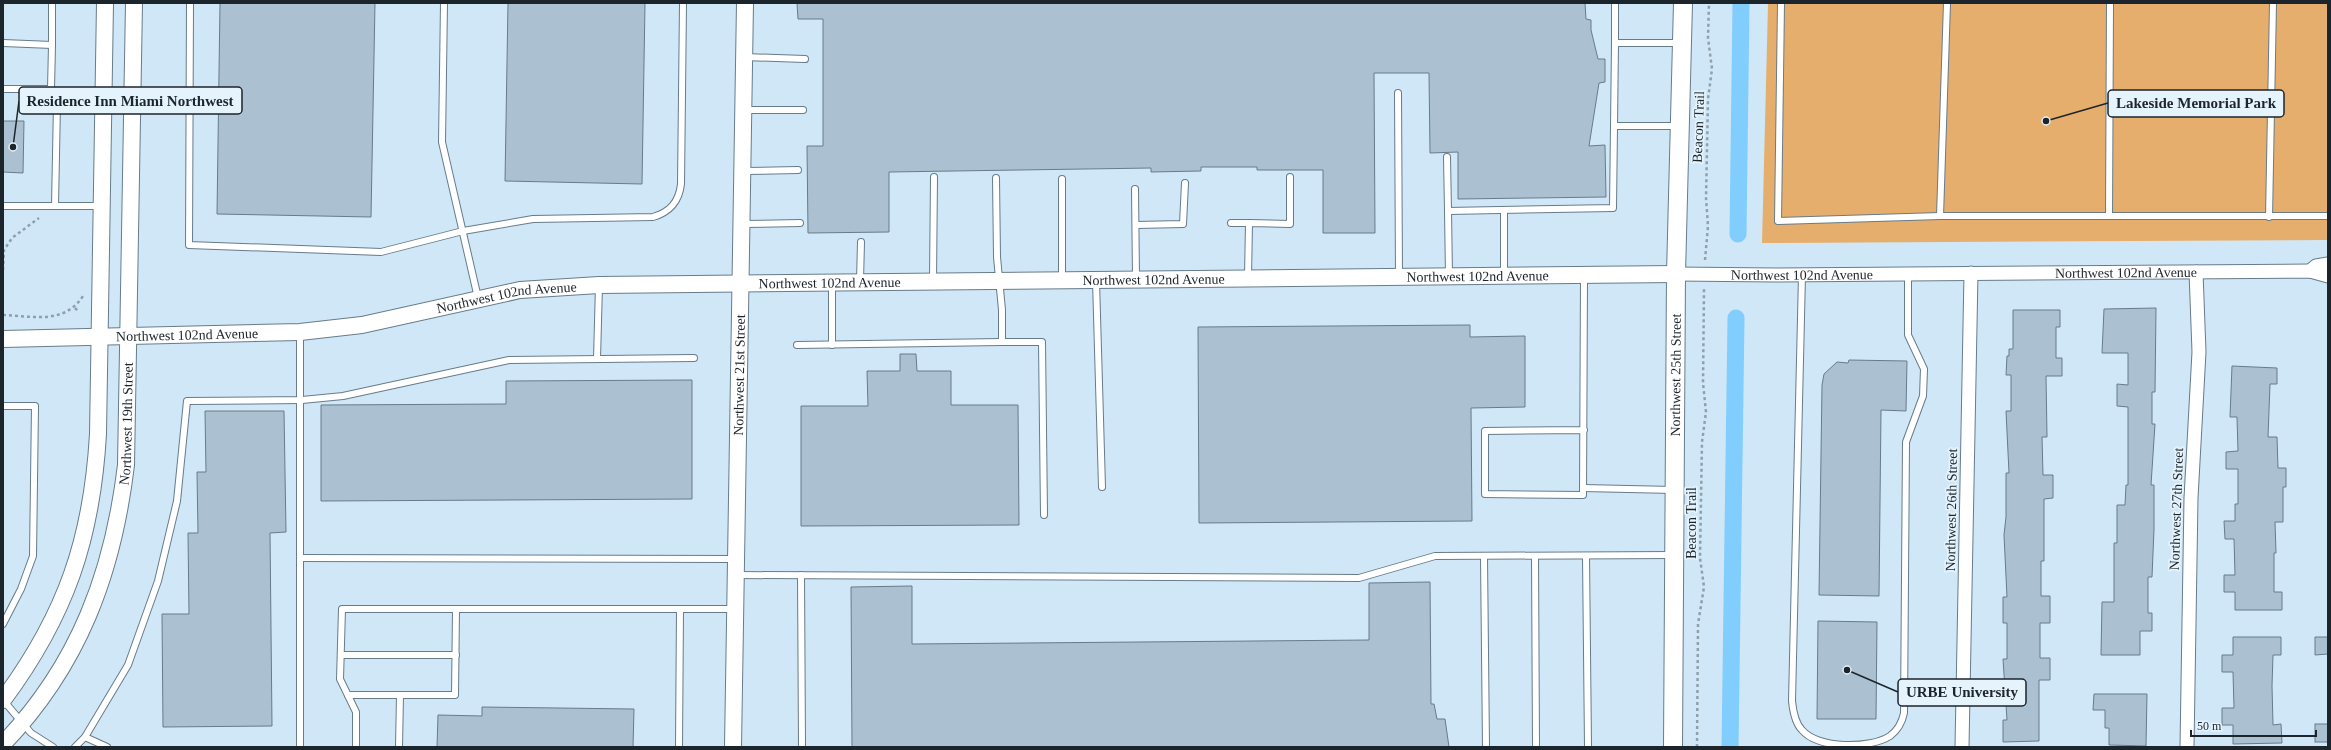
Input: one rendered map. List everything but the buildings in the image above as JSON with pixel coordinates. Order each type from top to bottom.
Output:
[{"type":"main road","name":"Northwest 25th Street","points":[[1673,747],[1676,274],[1683,3]]},
{"type":"street","name":"Northwest 19th Street","points":[[3,700],[29,665],[59,611],[79,555],[91,501],[96,463],[105,3]]},
{"type":"street","name":"Northwest 19th Street","points":[[3,744],[48,691],[78,638],[102,582],[111,552],[126,466],[127,338],[134,3]]},
{"type":"street","name":"Northwest 21st Street","points":[[733,747],[745,3]]},
{"type":"street","name":"Northwest 102nd Avenue","points":[[2310,271],[2316,266],[2328,264]]},
{"type":"street","name":"Northwest 102nd Avenue","points":[[3,339],[127,338],[300,332],[362,326],[478,298],[520,290],[599,285],[1676,274],[1802,275],[2310,271],[2328,276]]},
{"type":"street","name":"Northwest 27th Street","points":[[2187,747],[2191,498],[2199,352],[2196,272]]},
{"type":"street","name":"Northwest 26th Street","points":[[1962,747],[1971,273]]},
{"type":"lane","points":[[52,3],[51,90],[57,103],[55,206]]},
{"type":"lane","points":[[190,3],[189,244],[381,252],[463,231],[533,219],[653,217],[670,209],[678,198],[681,184],[683,3]]},
{"type":"lane","points":[[444,3],[442,142],[478,298]]},
{"type":"lane","points":[[1448,211],[1613,208],[1615,3]]},
{"type":"lane","points":[[1781,3],[1778,221],[1940,216],[2328,216]]},
{"type":"lane","points":[[1940,216],[1947,3]]},
{"type":"lane","points":[[2109,216],[2110,3]]},
{"type":"lane","points":[[2269,217],[2273,3]]},
{"type":"lane","points":[[1615,43],[1682,43]]},
{"type":"lane","points":[[3,44],[52,45]]},
{"type":"lane","points":[[744,58],[805,58]]},
{"type":"lane","points":[[3,89],[51,90]]},
{"type":"lane","points":[[1398,93],[1399,277]]},
{"type":"lane","points":[[743,110],[803,110]]},
{"type":"lane","points":[[1614,126],[1680,126]]},
{"type":"lane","points":[[1447,157],[1449,276]]},
{"type":"lane","points":[[742,171],[798,170]]},
{"type":"lane","points":[[933,282],[934,177]]},
{"type":"lane","points":[[1231,223],[1290,224],[1290,177]]},
{"type":"lane","points":[[996,178],[1002,342]]},
{"type":"lane","points":[[1062,179],[1062,281]]},
{"type":"lane","points":[[1136,225],[1183,224],[1184,183]]},
{"type":"lane","points":[[1135,189],[1136,280]]},
{"type":"lane","points":[[3,206],[101,206]]},
{"type":"lane","points":[[1504,210],[1504,276]]},
{"type":"lane","points":[[741,224],[800,223]]},
{"type":"lane","points":[[1248,279],[1249,223]]},
{"type":"lane","points":[[860,283],[861,242]]},
{"type":"lane","points":[[1802,275],[1792,701],[1796,721],[1806,735],[1821,742],[1850,744],[1876,742],[1890,736],[1902,722],[1904,713],[1906,442],[1922,403],[1924,369],[1908,335],[1908,274]]},
{"type":"lane","points":[[1584,275],[1584,430],[1583,495],[1485,494],[1485,431],[1584,430]]},
{"type":"lane","points":[[1096,280],[1102,487]]},
{"type":"lane","points":[[832,283],[832,345]]},
{"type":"lane","points":[[597,359],[599,285]]},
{"type":"lane","points":[[300,332],[302,400],[300,747]]},
{"type":"lane","points":[[797,345],[1042,342],[1044,515]]},
{"type":"lane","points":[[75,747],[85,737],[128,665],[158,581],[177,501],[187,401],[302,400],[343,396],[509,360],[694,358]]},
{"type":"lane","points":[[3,406],[35,406],[35,414],[34,556],[21,589],[3,624]]},
{"type":"lane","points":[[1583,488],[1675,490]]},
{"type":"lane","points":[[735,575],[1359,578],[1435,556],[1535,557],[1674,555]]},
{"type":"lane","points":[[1586,556],[1588,747]]},
{"type":"lane","points":[[1484,557],[1486,747]]},
{"type":"lane","points":[[1535,557],[1536,747]]},
{"type":"lane","points":[[302,558],[736,559]]},
{"type":"lane","points":[[801,575],[802,747]]},
{"type":"lane","points":[[356,747],[356,712],[340,678],[342,609],[735,609]]},
{"type":"lane","points":[[348,695],[456,695],[456,609]]},
{"type":"lane","points":[[679,747],[680,609]]},
{"type":"lane","points":[[341,655],[456,655]]},
{"type":"lane","points":[[400,695],[400,747]]},
{"type":"lane","points":[[3,700],[31,732],[53,747]]},
{"type":"lane","points":[[85,737],[107,747]]},
{"type":"path","name":"Beacon Trail","points":[[1705,253],[1708,226],[1706,198],[1708,99],[1712,69],[1708,38],[1709,3]]},
{"type":"path","points":[[3,270],[4,250],[12,238],[55,206]]},
{"type":"path","points":[[3,315],[52,317],[64,315],[75,308],[85,293]]},
{"type":"path","name":"Beacon Trail","points":[[1697,747],[1698,624],[1704,586],[1700,558],[1702,442],[1706,412],[1703,383],[1704,300]]},
{"type":"path","points":[[75,308],[79,312]]},
{"type":"shaded area","points":[[1768,3],[2328,3],[2328,240],[1762,243]]},
{"type":"waterway","points":[[1738,234],[1741,3]]},
{"type":"waterway","points":[[1730,747],[1736,318]]},
{"type":"place","name":"Lakeside Memorial Park","points":[[2046,121]]},
{"type":"place","name":"Residence Inn Miami Northwest","points":[[13,147]]},
{"type":"place","name":"URBE University","points":[[1847,670]]}]
